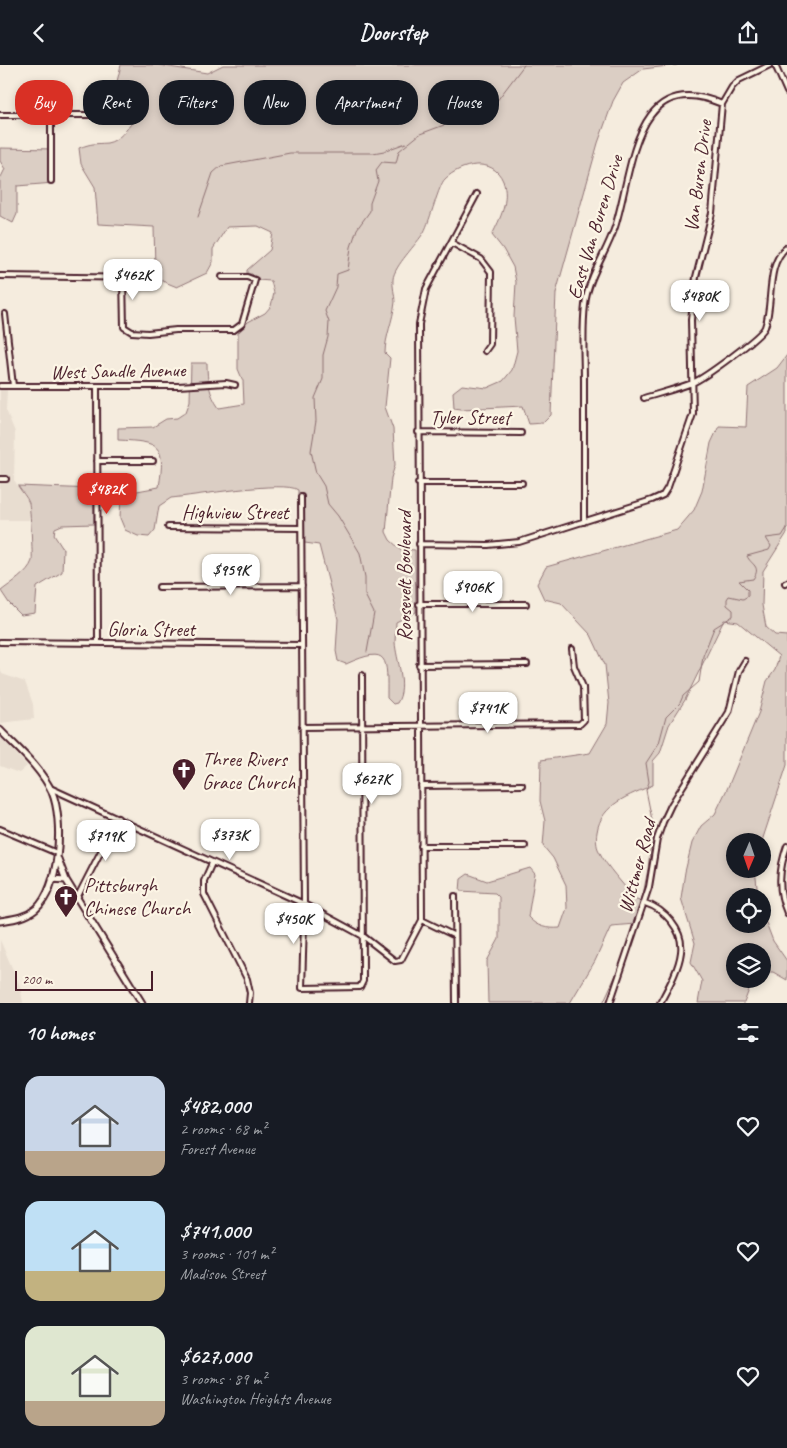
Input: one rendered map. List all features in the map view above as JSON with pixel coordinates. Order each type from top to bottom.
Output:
[{"type":"street","name":"Van Buren Drive","points":[[584,522],[663,495],[668,487],[693,414],[694,383],[690,336],[693,298],[712,213],[722,104],[732,87],[739,80],[770,65]]},
{"type":"street","points":[[775,65],[787,92]]},
{"type":"street","name":"East Van Buren Drive","points":[[584,522],[584,321],[590,282],[615,227],[638,139],[649,116],[666,102],[682,96],[700,96],[722,104]]},
{"type":"street","points":[[0,115],[15,115]]},
{"type":"street","points":[[51,125],[51,181]]},
{"type":"street","name":"Roosevelt Boulevard","points":[[363,936],[395,961],[399,961],[403,957],[422,920],[418,483],[420,308],[426,289],[477,194]]},
{"type":"street","points":[[452,243],[481,259],[491,272],[490,344],[485,351]]},
{"type":"street","points":[[644,398],[694,383],[763,331],[767,319],[775,265],[779,256],[787,247]]},
{"type":"street","points":[[0,276],[150,277]]},
{"type":"street","points":[[123,277],[124,327],[132,332],[148,333],[176,330],[234,330],[242,324],[255,280],[247,277],[222,277]]},
{"type":"street","points":[[5,314],[13,386]]},
{"type":"street","name":"West Sandle Avenue","points":[[0,386],[178,386],[226,383],[235,385]]},
{"type":"street","points":[[97,386],[98,643]]},
{"type":"street","name":"Tyler Street","points":[[418,432],[522,433]]},
{"type":"street","points":[[97,461],[153,461]]},
{"type":"street","points":[[0,479],[6,479]]},
{"type":"street","points":[[418,483],[522,483]]},
{"type":"street","points":[[302,497],[301,645],[304,904]]},
{"type":"street","points":[[419,544],[488,545],[513,543],[584,522]]},
{"type":"street","name":"Highview Street","points":[[168,527],[301,528]]},
{"type":"street","points":[[160,587],[302,586]]},
{"type":"street","points":[[419,604],[526,604]]},
{"type":"street","name":"Gloria Street","points":[[0,642],[301,645]]},
{"type":"street","points":[[302,727],[580,725],[584,720],[584,691],[574,666],[572,649]]},
{"type":"street","name":"Wittmer Road","points":[[610,1003],[644,903],[663,822],[671,805],[729,712],[739,671],[745,661]]},
{"type":"street","points":[[419,665],[527,664]]},
{"type":"street","points":[[309,907],[304,922],[302,988],[360,987],[363,981],[362,675]]},
{"type":"street","points":[[0,730],[31,763],[51,790],[58,819],[57,853],[52,879],[43,900],[34,910],[20,918],[0,921]]},
{"type":"street","points":[[421,786],[522,785]]},
{"type":"street","points":[[51,790],[118,818],[304,904],[363,936]]},
{"type":"street","points":[[77,898],[118,818]]},
{"type":"street","points":[[0,829],[57,853]]},
{"type":"street","points":[[787,845],[781,865],[780,885],[787,913]]},
{"type":"street","points":[[421,846],[525,846]]},
{"type":"street","points":[[57,853],[59,864],[66,880],[142,1003]]},
{"type":"street","points":[[212,863],[204,881],[204,894],[247,979],[250,993],[249,1003]]},
{"type":"street","points":[[52,879],[66,880]]},
{"type":"street","points":[[454,896],[456,1003]]},
{"type":"street","points":[[644,903],[656,906],[666,914],[673,924],[682,950],[680,961],[660,1003]]},
{"type":"street","points":[[422,920],[455,936]]},
{"type":"shaded area","points":[[121,65],[157,65],[207,73],[223,65],[677,65],[643,69],[623,83],[613,101],[598,143],[556,293],[551,415],[543,423],[529,424],[523,406],[454,408],[453,392],[462,385],[487,388],[503,381],[512,370],[517,351],[514,317],[516,282],[513,267],[503,249],[492,235],[505,202],[505,188],[498,173],[484,165],[467,166],[445,179],[424,232],[394,274],[395,302],[385,347],[385,353],[390,358],[385,407],[393,429],[395,465],[391,478],[386,532],[390,540],[400,549],[415,550],[416,612],[396,622],[395,642],[401,681],[400,696],[397,703],[393,704],[387,698],[387,673],[383,659],[371,655],[346,664],[338,661],[336,651],[338,619],[319,545],[298,542],[298,490],[290,487],[238,489],[171,498],[159,506],[155,530],[149,537],[138,536],[125,530],[120,518],[121,494],[159,487],[161,462],[157,448],[151,444],[118,440],[118,428],[153,427],[166,419],[177,418],[186,412],[190,401],[191,363],[207,363],[209,387],[219,408],[244,404],[243,381],[238,369],[238,333],[248,322],[265,313],[271,306],[274,293],[271,281],[257,280],[252,274],[247,274],[247,270],[270,250],[273,233],[258,226],[227,227],[213,249],[213,262],[207,273],[177,287],[160,280],[155,268],[154,227],[98,224],[95,187],[81,164],[79,148],[90,144],[111,142],[130,125],[149,125],[149,80],[117,80]]},
{"type":"shaded area","points":[[0,148],[54,149],[54,183],[17,186],[17,214],[13,223],[0,216],[0,179],[5,169],[0,161]]},
{"type":"shaded area","points":[[787,355],[787,533],[763,571],[762,605],[766,627],[775,635],[787,636],[787,765],[765,833],[726,833],[726,878],[756,878],[757,888],[726,888],[726,933],[770,933],[773,941],[787,961],[787,980],[771,972],[771,943],[726,943],[726,988],[750,988],[744,1003],[698,1003],[702,981],[691,962],[695,943],[681,898],[685,872],[692,843],[701,826],[715,814],[728,787],[759,712],[767,681],[775,670],[779,656],[738,622],[724,620],[685,700],[669,725],[660,753],[653,761],[653,785],[626,797],[610,807],[604,814],[597,832],[596,842],[602,857],[634,898],[642,901],[635,924],[611,926],[595,961],[570,1003],[488,1003],[487,961],[499,939],[499,897],[495,893],[460,891],[461,879],[468,874],[487,881],[530,868],[535,874],[528,917],[543,927],[560,928],[567,908],[566,885],[553,858],[543,846],[545,821],[540,801],[541,760],[590,753],[607,724],[609,703],[605,665],[591,635],[561,603],[544,599],[537,584],[546,567],[677,530],[694,510],[702,491],[711,443],[719,426],[746,427],[748,387],[777,368]]},
{"type":"shaded area","points":[[0,390],[7,390],[6,410],[15,432],[14,480],[29,503],[29,520],[0,520]]},
{"type":"shaded area","points":[[18,486],[94,489],[94,524],[62,525],[55,528],[54,535],[63,549],[62,572],[37,587],[35,613],[21,615],[9,603],[1,591],[23,574],[32,561],[29,503]]},
{"type":"shaded area","points":[[0,668],[2,674],[25,682],[33,704],[34,719],[0,723]]},
{"type":"shaded area","points":[[0,736],[27,766],[19,773],[0,766]]},
{"type":"shaded area","points":[[0,940],[20,986],[23,1003],[0,1003]]},
{"type":"waterway","points":[[367,652],[374,613],[365,595],[365,577],[360,553],[338,516],[328,504],[324,486],[316,473],[311,451],[316,421],[315,398],[323,379],[323,355],[328,337],[329,322],[325,311],[336,287],[337,274],[348,270],[351,247],[357,229],[370,211],[370,203],[378,181],[376,170],[382,162],[396,163],[399,151],[420,134],[487,109],[496,102],[524,65]]},
{"type":"waterway","points":[[198,217],[213,173],[221,166],[290,153],[373,153],[406,143]]},
{"type":"waterway","points":[[603,1003],[620,966],[643,895],[648,869],[653,825],[646,790],[649,782],[646,763],[659,743],[666,717],[680,703],[683,696],[699,682],[703,656],[714,628],[733,616],[733,610],[727,605],[727,599],[729,596],[743,599],[748,596],[748,590],[739,581],[753,579],[756,568],[747,556],[769,550],[771,546],[766,538],[782,536],[787,528]]},
{"type":"place","name":"Three Rivers Grace Church","points":[[184,791]]},
{"type":"place","name":"Pittsburgh Chinese Church","points":[[66,918]]}]
